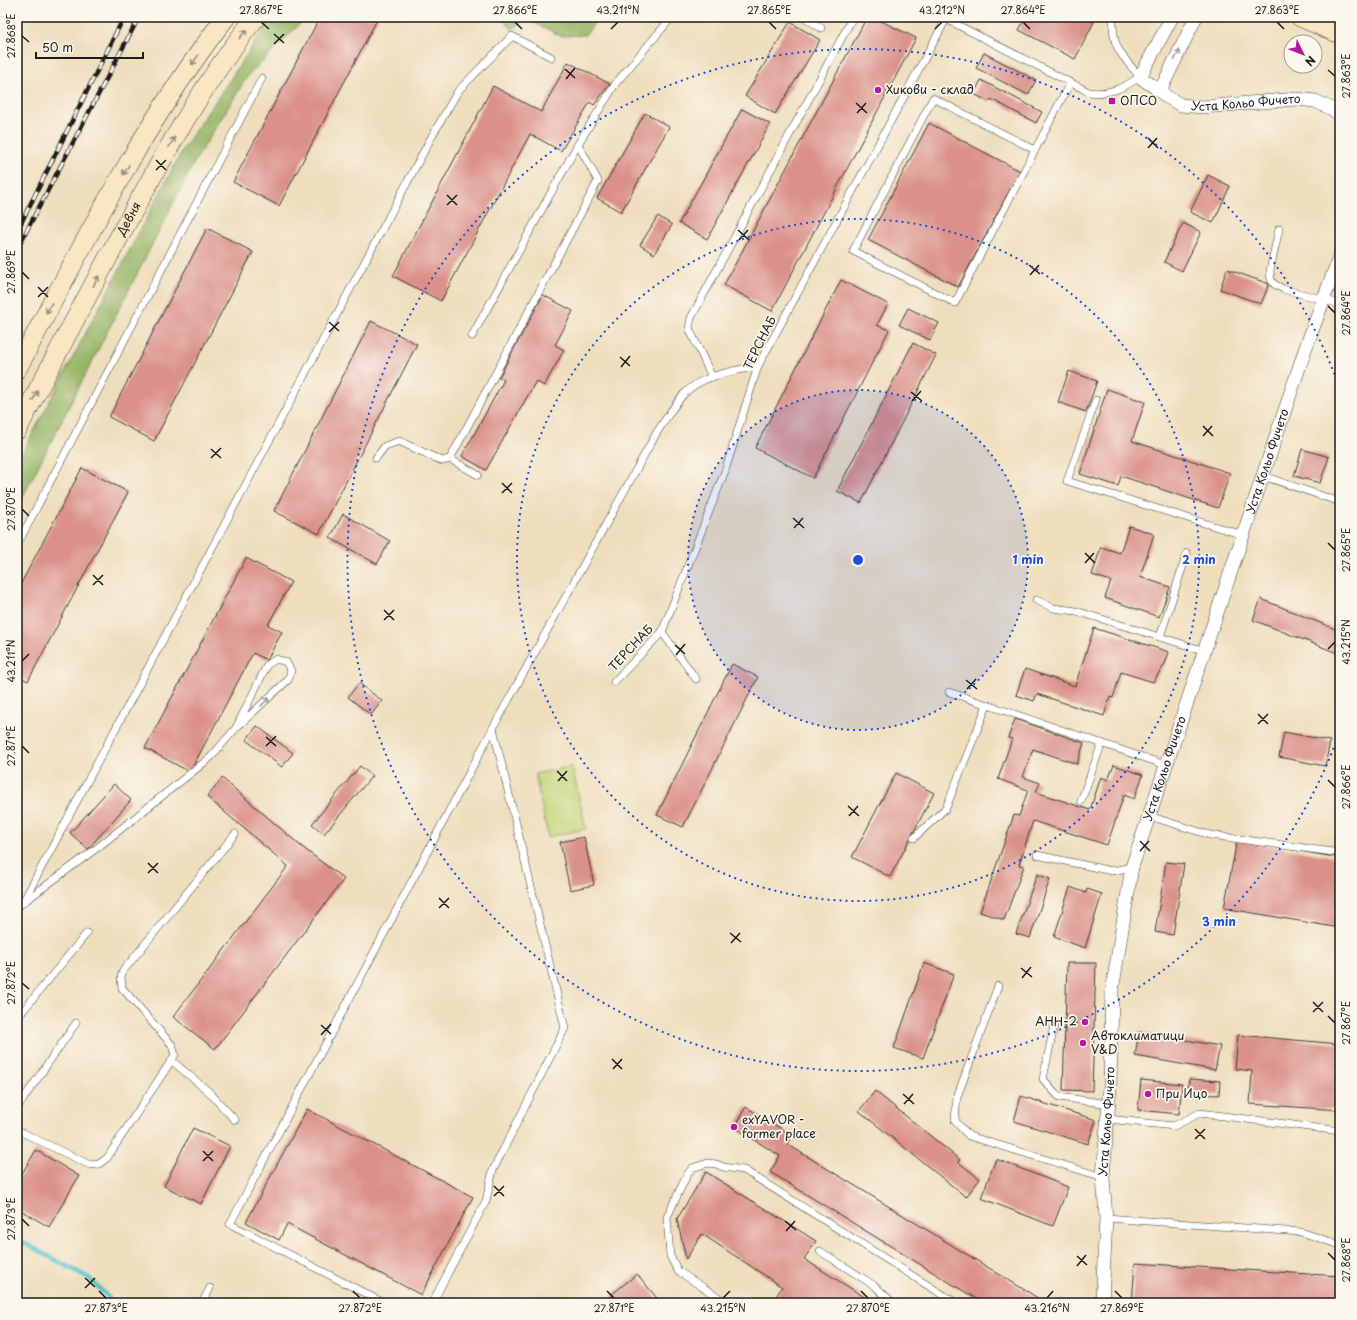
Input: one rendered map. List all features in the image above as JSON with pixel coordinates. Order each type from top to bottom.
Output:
[{"type":"main road","points":[[17,369],[86,239],[134,156],[179,83],[226,17]]},
{"type":"main road","name":"Девня","points":[[17,430],[156,169],[199,97],[239,38],[256,17]]},
{"type":"main road","points":[[1300,17],[1340,34]]},
{"type":"street","points":[[1140,77],[1172,17]]},
{"type":"street","points":[[1160,91],[1196,17]]},
{"type":"street","name":"Уста Кольо Фичето","points":[[1140,77],[1160,91],[1167,98],[1181,106],[1203,107],[1296,99],[1315,101],[1332,109],[1340,115]]},
{"type":"street","name":"Уста Кольо Фичето","points":[[1102,1303],[1106,1218],[1103,1177],[1109,1104],[1112,991],[1132,867],[1263,476],[1323,300],[1340,255]]},
{"type":"lane","points":[[472,336],[578,144],[616,83],[672,17]]},
{"type":"lane","points":[[804,17],[821,28]]},
{"type":"lane","points":[[712,377],[689,328],[691,318],[853,17]]},
{"type":"lane","points":[[944,18],[1070,83],[1089,92],[1101,94],[1123,88],[1140,77],[1116,48],[1112,33],[1113,17]]},
{"type":"lane","name":"ТЕРСНАБ","points":[[614,682],[662,632],[725,471],[758,366],[944,18]]},
{"type":"lane","points":[[20,904],[432,136],[458,91],[512,36],[551,57]]},
{"type":"lane","points":[[17,545],[262,78]]},
{"type":"lane","points":[[1035,150],[933,98],[853,251],[955,303],[1035,150],[1070,83]]},
{"type":"lane","points":[[450,459],[598,181],[578,144]]},
{"type":"lane","points":[[1279,228],[1270,270],[1271,280],[1278,287],[1340,304]]},
{"type":"lane","points":[[384,1303],[230,1224],[493,728],[657,432],[685,393],[699,383],[712,377],[758,366]]},
{"type":"lane","points":[[1096,400],[1067,481],[1243,535]]},
{"type":"lane","points":[[376,458],[385,446],[399,441],[442,461],[450,459],[478,475]]},
{"type":"lane","points":[[1263,476],[1340,502]]},
{"type":"lane","points":[[1160,637],[1187,553]]},
{"type":"lane","points":[[1036,600],[1053,608],[1076,611],[1205,651]]},
{"type":"lane","points":[[662,632],[696,679]]},
{"type":"lane","points":[[20,904],[97,848],[211,757],[236,728],[288,680],[291,670],[286,662],[276,659],[267,665],[236,728]]},
{"type":"lane","points":[[949,692],[1166,765]]},
{"type":"lane","points":[[914,838],[946,808],[987,705]]},
{"type":"lane","points":[[432,1303],[486,1201],[494,1170],[565,1028],[493,728]]},
{"type":"lane","points":[[1081,801],[1102,744]]},
{"type":"lane","points":[[1149,816],[1210,835],[1340,853]]},
{"type":"lane","points":[[17,1130],[86,1164],[94,1166],[106,1158],[175,1055],[174,1048],[122,988],[121,977],[126,966],[234,834]]},
{"type":"lane","points":[[1037,855],[1112,871],[1132,867]]},
{"type":"lane","points":[[17,1018],[87,933]]},
{"type":"lane","points":[[998,986],[957,1097],[956,1121],[969,1136],[1103,1177]]},
{"type":"lane","points":[[17,1108],[76,1023]]},
{"type":"lane","points":[[1054,1026],[1043,1079],[1059,1097],[1109,1104]]},
{"type":"lane","points":[[172,1061],[208,1091],[235,1120]]},
{"type":"lane","points":[[1108,1119],[1174,1126],[1200,1113],[1340,1131]]},
{"type":"lane","points":[[727,1303],[678,1271],[670,1256],[667,1217],[687,1175],[692,1168],[708,1163],[744,1170],[956,1303]]},
{"type":"lane","points":[[1106,1218],[1301,1232],[1340,1245]]},
{"type":"lane","points":[[820,1252],[875,1286],[892,1303]]},
{"type":"lane","points":[[202,1303],[210,1288]]},
{"type":"green space","points":[[272,17],[307,17],[247,77],[195,161],[17,508],[17,463],[183,149]]},
{"type":"green space","points":[[500,17],[600,17],[585,35],[561,36],[526,19],[512,29]]},
{"type":"green space","points":[[572,766],[586,829],[548,837],[535,774]]},
{"type":"building","points":[[320,17],[378,18],[279,206],[233,182]]},
{"type":"building","points":[[867,17],[873,17],[916,38],[772,311],[724,285]]},
{"type":"building","points":[[1026,17],[1085,17],[1094,22],[1075,59],[1019,30]]},
{"type":"building","points":[[790,22],[820,40],[775,114],[745,96]]},
{"type":"building","points":[[984,53],[1036,80],[1028,95],[976,68]]},
{"type":"building","points":[[568,62],[610,84],[594,105],[590,102],[561,151],[530,134],[441,301],[393,276],[493,86],[541,112]]},
{"type":"building","points":[[981,80],[1042,112],[1036,123],[991,99],[989,102],[974,94]]},
{"type":"building","points":[[742,109],[770,124],[707,239],[679,223]]},
{"type":"building","points":[[645,113],[669,127],[621,212],[597,198]]},
{"type":"building","points":[[929,123],[1020,171],[958,287],[868,240]]},
{"type":"building","points":[[1208,175],[1230,186],[1213,223],[1190,212]]},
{"type":"building","points":[[658,216],[672,225],[654,254],[640,245]]},
{"type":"building","points":[[1183,223],[1201,232],[1182,271],[1164,262]]},
{"type":"building","points":[[207,228],[253,252],[154,441],[109,417]]},
{"type":"building","points":[[1227,269],[1269,284],[1261,304],[1220,289]]},
{"type":"building","points":[[841,280],[888,304],[877,325],[889,330],[813,478],[755,448]]},
{"type":"building","points":[[543,295],[573,311],[555,345],[564,350],[544,386],[536,381],[486,470],[462,456],[504,380],[499,377]]},
{"type":"building","points":[[908,308],[939,323],[930,340],[899,325]]},
{"type":"building","points":[[371,321],[417,344],[319,534],[274,511]]},
{"type":"building","points":[[913,343],[936,355],[861,503],[837,491]]},
{"type":"building","points":[[1069,371],[1097,381],[1086,412],[1058,402]]},
{"type":"building","points":[[1107,389],[1145,402],[1132,441],[1230,473],[1218,508],[1121,476],[1118,486],[1080,474]]},
{"type":"building","points":[[1302,449],[1329,457],[1320,483],[1294,476]]},
{"type":"building","points":[[82,468],[128,492],[28,681],[17,675],[17,591]]},
{"type":"building","points":[[343,514],[390,541],[377,564],[330,538]]},
{"type":"building","points":[[1129,526],[1154,534],[1140,577],[1170,587],[1159,617],[1105,598],[1111,581],[1092,575],[1101,547],[1120,553]]},
{"type":"building","points":[[246,558],[291,582],[268,625],[282,632],[267,660],[253,653],[190,772],[145,748]]},
{"type":"building","points":[[1261,599],[1340,631],[1340,654],[1253,620]]},
{"type":"building","points":[[1094,628],[1169,652],[1165,664],[1153,682],[1121,672],[1113,698],[1110,697],[1104,716],[1037,694],[1034,701],[1016,695],[1025,669],[1075,686]]},
{"type":"building","points":[[732,664],[758,677],[683,827],[657,815]]},
{"type":"building","points":[[359,683],[382,701],[371,715],[348,697]]},
{"type":"building","points":[[1015,719],[1084,743],[1077,764],[1033,749],[1023,777],[1040,783],[1036,792],[1090,810],[1101,777],[1108,780],[1114,765],[1143,775],[1134,799],[1124,795],[1107,845],[1033,821],[1019,865],[1024,866],[1004,920],[980,912],[1014,815],[1019,816],[1028,790],[998,779],[1012,739],[1008,738]]},
{"type":"building","points":[[257,726],[293,753],[282,767],[246,740]]},
{"type":"building","points":[[1284,732],[1330,741],[1325,766],[1279,757]]},
{"type":"building","points":[[360,766],[372,776],[324,834],[312,824]]},
{"type":"building","points":[[896,773],[934,793],[890,877],[852,857]]},
{"type":"building","points":[[222,778],[302,847],[344,879],[215,1049],[173,1017],[288,866],[207,797]]},
{"type":"building","points":[[114,784],[131,800],[88,849],[70,833]]},
{"type":"building","points":[[584,837],[594,885],[570,890],[560,842]]},
{"type":"building","points":[[1237,840],[1340,858],[1340,928],[1224,908]]},
{"type":"building","points":[[1166,862],[1184,864],[1173,935],[1155,932]]},
{"type":"building","points":[[1037,874],[1050,879],[1030,938],[1016,934]]},
{"type":"building","points":[[1070,887],[1086,893],[1087,889],[1102,894],[1085,948],[1054,937]]},
{"type":"building","points":[[924,963],[954,974],[923,1058],[894,1048]]},
{"type":"building","points":[[1067,963],[1096,963],[1092,1091],[1063,1090]]},
{"type":"building","points":[[1139,1032],[1220,1046],[1215,1070],[1135,1056]]},
{"type":"building","points":[[1238,1035],[1340,1044],[1340,1110],[1250,1104],[1252,1071],[1235,1069]]},
{"type":"building","points":[[1189,1079],[1220,1081],[1219,1095],[1188,1094]]},
{"type":"building","points":[[1141,1080],[1182,1084],[1179,1114],[1138,1110]]},
{"type":"building","points":[[875,1091],[960,1160],[958,1162],[980,1179],[966,1197],[859,1111]]},
{"type":"building","points":[[1021,1096],[1096,1120],[1088,1144],[1014,1121]]},
{"type":"building","points":[[746,1107],[793,1136],[787,1144],[1046,1303],[983,1303],[770,1172],[780,1156],[734,1127]]},
{"type":"building","points":[[307,1109],[473,1197],[421,1295],[287,1224],[279,1240],[246,1222]]},
{"type":"building","points":[[193,1128],[230,1146],[201,1204],[164,1186]]},
{"type":"building","points":[[36,1150],[79,1176],[49,1227],[17,1208],[17,1182]]},
{"type":"building","points":[[996,1159],[1068,1187],[1053,1226],[981,1198]]},
{"type":"building","points":[[706,1172],[816,1241],[804,1259],[866,1298],[863,1303],[772,1303],[782,1287],[702,1234],[686,1259],[677,1219]]},
{"type":"building","points":[[1135,1263],[1340,1276],[1340,1303],[1132,1303]]},
{"type":"building","points":[[637,1274],[661,1303],[618,1303],[611,1295]]},
{"type":"building","points":[[284,1297],[296,1303],[280,1303]]},
{"type":"waterway","points":[[17,1239],[89,1278],[114,1303]]},
{"type":"railway","points":[[17,231],[124,17]]},
{"type":"railway","points":[[17,249],[139,17]]},
{"type":"place","name":"Хикови - склад","points":[[878,90]]},
{"type":"place","name":"ОПСО","points":[[1112,101]]},
{"type":"place","name":"АНН-2","points":[[1085,1022]]},
{"type":"place","name":"Автоклиматици V&D","points":[[1083,1043]]},
{"type":"place","name":"При Ицо","points":[[1148,1094]]},
{"type":"place","name":"exYAVOR - former place","points":[[734,1127]]}]
